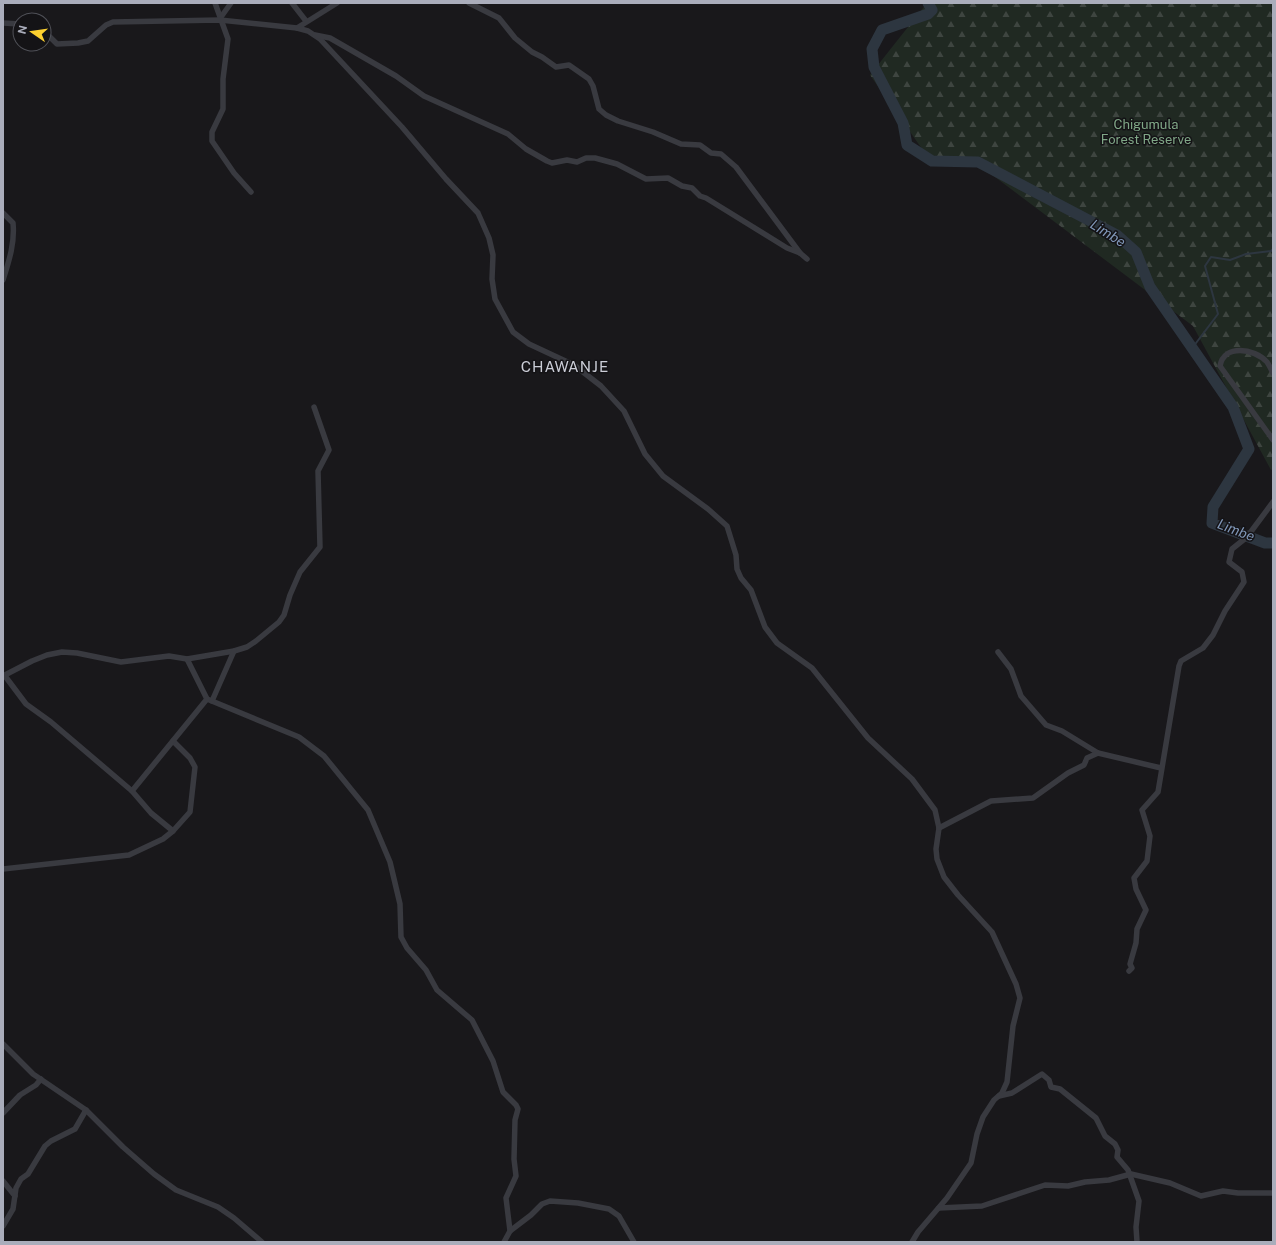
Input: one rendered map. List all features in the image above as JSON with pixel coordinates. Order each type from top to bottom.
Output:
[{"type":"street","points":[[215,3],[228,39],[223,79],[224,106],[222,115],[212,132],[212,141],[234,173],[252,192]]},
{"type":"street","points":[[221,19],[231,3]]},
{"type":"street","points":[[292,3],[306,21]]},
{"type":"street","points":[[297,28],[337,3]]},
{"type":"street","points":[[469,3],[499,18],[515,38],[532,52],[556,67],[569,65],[583,74],[593,86],[599,109],[606,115],[618,121],[653,132],[681,144],[700,145],[711,152],[720,154],[727,158],[736,167],[800,253],[807,259]]},
{"type":"street","points":[[52,40],[54,42],[63,44],[88,41],[106,25],[113,22],[221,19],[297,28],[315,35],[330,38],[396,76],[430,99],[508,134],[526,149],[547,161],[552,163],[567,160],[577,162],[586,158],[595,158],[617,164],[646,179],[668,178],[682,186],[692,188],[700,196],[706,198],[787,248],[800,253]]},
{"type":"street","points":[[315,35],[402,127],[446,179],[478,213],[489,238],[493,256],[492,279],[495,299],[513,332],[530,344],[574,364],[601,386],[624,411],[645,454],[664,476],[708,509],[727,526],[736,555],[737,570],[741,578],[751,590],[765,626],[777,643],[812,668],[868,738],[912,779],[933,806],[938,828],[937,859],[944,877],[958,896],[992,932],[1016,984],[1020,998],[1013,1026],[1007,1082],[983,1117],[971,1163],[912,1242]]},
{"type":"street","points":[[3,213],[13,222],[14,229],[11,254],[3,280]]},
{"type":"street","points":[[1273,373],[1267,362],[1254,353],[1232,350],[1224,355],[1221,360],[1220,366],[1273,440]]},
{"type":"street","points":[[173,831],[151,813],[132,791],[51,722],[26,704],[4,676],[32,661],[47,655],[62,652],[77,653],[121,662],[169,656],[187,659],[234,651],[247,647],[279,622],[284,616],[290,595],[300,572],[320,547],[318,471],[329,450],[314,407]]},
{"type":"street","points":[[1129,971],[1132,968],[1130,964],[1136,943],[1137,928],[1146,910],[1136,889],[1134,878],[1147,861],[1150,836],[1142,810],[1158,792],[1179,666],[1181,662],[1203,648],[1213,635],[1225,611],[1244,582],[1242,572],[1229,562],[1232,549],[1247,536],[1273,502]]},
{"type":"street","points":[[132,791],[173,741],[210,700],[234,651]]},
{"type":"street","points":[[998,652],[1011,669],[1021,696],[1046,725],[1062,731],[1098,753],[1161,768]]},
{"type":"street","points":[[187,659],[210,700],[299,737],[324,756],[368,810],[390,862],[400,904],[401,937],[407,948],[426,970],[437,990],[472,1020],[493,1061],[503,1092],[518,1109],[515,1120],[514,1159],[516,1176],[506,1198],[510,1231]]},
{"type":"street","points":[[3,869],[129,856],[162,839],[173,831],[190,812],[195,767],[190,758],[173,741]]},
{"type":"street","points":[[938,828],[991,800],[1033,798],[1068,773],[1084,765],[1087,758],[1098,753]]},
{"type":"street","points":[[3,1044],[41,1079],[70,1097],[86,1110],[123,1147],[154,1174],[176,1190],[218,1208],[234,1218],[262,1242]]},
{"type":"street","points":[[998,1096],[1012,1093],[1042,1074],[1049,1080],[1051,1087],[1060,1089],[1096,1118],[1105,1136],[1115,1144],[1118,1150],[1117,1157],[1128,1170],[1139,1201],[1136,1227],[1137,1242]]},
{"type":"street","points":[[3,1114],[20,1095],[36,1085],[41,1079]]},
{"type":"street","points":[[3,1226],[13,1209],[18,1183],[28,1174],[45,1146],[51,1141],[75,1129],[86,1110]]},
{"type":"street","points":[[938,1208],[982,1206],[1045,1185],[1068,1186],[1085,1182],[1109,1180],[1136,1174],[1170,1183],[1201,1196],[1223,1191],[1238,1193],[1273,1193]]},
{"type":"street","points":[[3,1181],[15,1196]]},
{"type":"street","points":[[504,1242],[510,1231],[531,1215],[542,1204],[550,1201],[578,1203],[609,1209],[619,1216],[634,1242]]},
{"type":"green space","name":"Chigumula Forest Reserve","points":[[927,3],[1273,3],[1273,469],[1271,470],[1193,326],[975,162],[932,163],[870,75]]},
{"type":"waterway","name":"Limbe","points":[[928,3],[932,10],[928,14],[882,30],[872,49],[874,67],[903,123],[907,145],[932,161],[978,162],[1117,235],[1136,252],[1150,287],[1233,407],[1249,449],[1213,507],[1212,523],[1265,543],[1273,543]]},
{"type":"waterway","points":[[1193,347],[1218,314],[1205,266],[1211,257],[1230,260],[1246,254],[1271,251],[1273,249]]},
{"type":"district","name":"CHAWANJE","points":[[565,367]]}]
